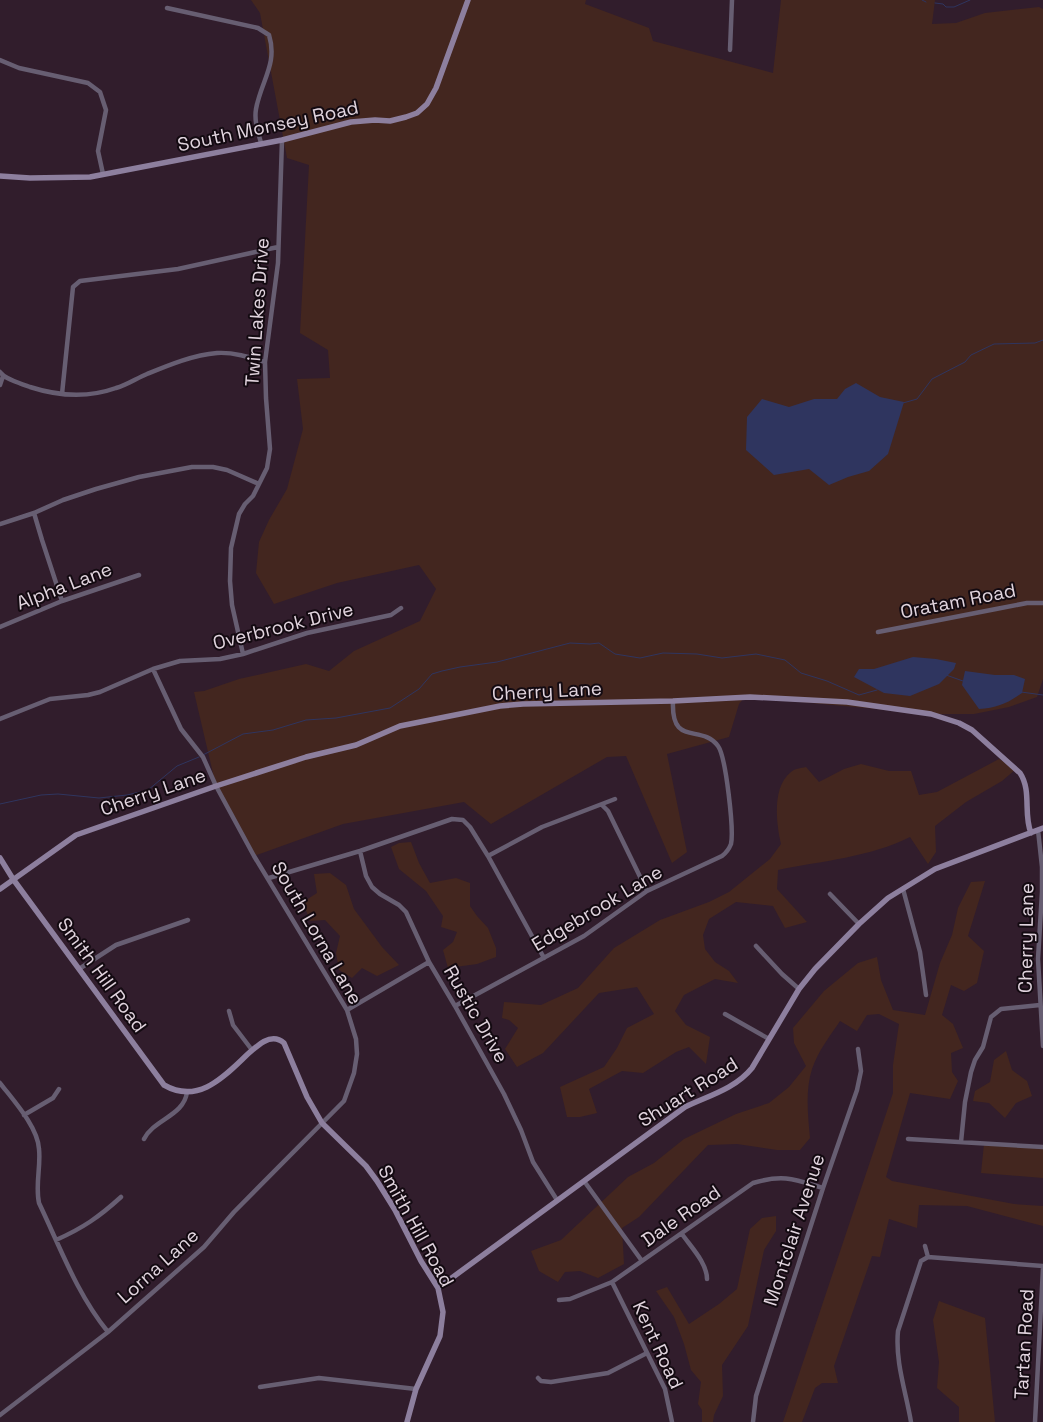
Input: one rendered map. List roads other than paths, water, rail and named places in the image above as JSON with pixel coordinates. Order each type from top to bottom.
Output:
[{"type":"street","name":"South Monsey Road","points":[[0,176],[30,178],[90,177],[282,140],[351,122],[390,121],[417,113],[427,104],[436,88],[468,0]]},
{"type":"street","points":[[730,50],[732,0]]},
{"type":"street","points":[[168,8],[258,28],[269,35],[273,47],[272,58],[256,109],[256,120],[261,144]]},
{"type":"street","points":[[0,60],[19,68],[88,84],[100,92],[106,110],[98,151],[103,174]]},
{"type":"street","name":"Twin Lakes Drive","points":[[243,654],[232,605],[230,581],[231,548],[238,514],[253,496],[267,468],[270,449],[265,362],[278,263],[282,140]]},
{"type":"street","points":[[62,394],[73,287],[80,281],[178,269],[278,247]]},
{"type":"street","points":[[0,385],[2,374],[47,392],[80,395],[116,388],[147,374],[202,355],[228,353],[265,362]]},
{"type":"street","points":[[0,524],[63,500],[130,479],[192,467],[213,467],[228,470],[259,484]]},
{"type":"street","points":[[34,512],[62,601]]},
{"type":"street","name":"Alpha Lane","points":[[0,627],[62,601],[139,575]]},
{"type":"street","name":"Oratam Road","points":[[878,632],[1003,607],[1027,603],[1043,603]]},
{"type":"street","name":"Overbrook Drive","points":[[0,719],[50,699],[100,692],[153,669],[180,661],[220,659],[243,654],[307,633],[391,615],[401,608]]},
{"type":"street","name":"South Lorna Lane","points":[[153,669],[175,718],[203,757],[216,786],[254,856],[347,1010],[356,1039],[357,1054],[354,1073],[344,1101],[322,1123]]},
{"type":"street","name":"Cherry Lane","points":[[0,889],[76,835],[306,757],[356,745],[400,726],[500,706],[523,704],[673,701],[750,696],[847,702],[931,714],[959,723],[972,730],[1022,776],[1025,783],[1027,820],[1031,833]]},
{"type":"street","name":"Edgebrook Lane","points":[[456,1006],[584,936],[647,892],[722,856],[728,851],[731,844],[727,785],[722,752],[718,745],[711,740],[686,732],[680,728],[674,721],[672,714],[673,701]]},
{"type":"street","points":[[488,856],[542,827],[615,799]]},
{"type":"street","points":[[602,805],[608,811],[647,892]]},
{"type":"street","points":[[269,878],[360,851],[457,818],[463,820],[470,827],[544,958]]},
{"type":"street","name":"Cherry Lane","points":[[1041,829],[1042,892],[1038,959],[1043,1046]]},
{"type":"street","name":"Shuart Road","points":[[438,1288],[685,1107],[731,1087],[743,1079],[752,1068],[799,989],[815,969],[859,924],[888,898],[935,869],[1041,829]]},
{"type":"street","name":"Rustic Drive","points":[[360,851],[366,876],[372,887],[406,912],[429,962],[456,1006],[504,1094],[521,1130],[533,1162],[557,1200]]},
{"type":"street","name":"Smith Hill Road","points":[[0,858],[164,1085],[171,1089],[187,1092],[207,1088],[218,1081],[268,1038],[280,1039],[284,1043],[307,1097],[322,1123],[366,1166],[377,1181],[395,1210],[420,1261],[438,1288],[443,1312],[440,1336],[416,1389],[407,1422]]},
{"type":"street","points":[[903,889],[920,952],[926,995]]},
{"type":"street","points":[[830,894],[859,924]]},
{"type":"street","points":[[80,969],[116,945],[188,920]]},
{"type":"street","points":[[756,946],[799,989]]},
{"type":"street","points":[[347,1010],[429,962]]},
{"type":"street","points":[[961,1142],[965,1102],[971,1072],[975,1060],[983,1047],[991,1017],[1001,1009],[1040,1006]]},
{"type":"street","points":[[229,1011],[233,1025],[252,1050]]},
{"type":"street","points":[[725,1014],[769,1039]]},
{"type":"street","name":"Montclair Avenue","points":[[753,1422],[756,1396],[823,1188],[857,1090],[861,1071],[858,1048]]},
{"type":"street","points":[[0,1083],[24,1115],[36,1136],[40,1149],[37,1191],[39,1203],[82,1295],[92,1313],[108,1332]]},
{"type":"street","points":[[24,1115],[53,1098],[59,1089]]},
{"type":"street","points":[[144,1139],[151,1129],[182,1106],[186,1100],[187,1092]]},
{"type":"street","name":"Lorna Lane","points":[[0,1415],[108,1332],[204,1247],[234,1212],[322,1123]]},
{"type":"street","points":[[908,1138],[1043,1148]]},
{"type":"street","name":"Dale Road","points":[[560,1300],[570,1299],[612,1282],[753,1183],[765,1179],[790,1178],[823,1188]]},
{"type":"street","points":[[584,1181],[642,1262]]},
{"type":"street","points":[[56,1240],[104,1213],[121,1197]]},
{"type":"street","points":[[682,1234],[703,1264],[707,1280]]},
{"type":"street","points":[[925,1246],[928,1257]]},
{"type":"street","points":[[911,1422],[898,1359],[897,1342],[898,1331],[921,1261],[928,1257],[1043,1267]]},
{"type":"street","name":"Tartan Road","points":[[1035,1422],[1043,1267]]},
{"type":"street","name":"Kent Road","points":[[612,1282],[665,1389],[672,1422]]},
{"type":"street","points":[[538,1378],[542,1381],[551,1382],[608,1373],[647,1354]]},
{"type":"street","points":[[260,1387],[319,1378],[337,1378],[416,1389]]},
{"type":"water","points":[[856,383],[880,397],[904,402],[888,454],[869,471],[829,485],[809,469],[774,475],[746,450],[747,417],[762,399],[789,407],[814,399],[837,399],[845,389]]},
{"type":"water","points":[[913,657],[956,663],[954,669],[939,684],[910,696],[884,693],[854,677],[859,669],[874,669]]},
{"type":"water","points":[[965,671],[995,675],[1014,675],[1025,679],[1022,693],[1002,704],[979,709],[962,685]]},
{"type":"waterway","points":[[922,0],[926,2]]},
{"type":"waterway","points":[[935,3],[943,4],[946,7],[954,7],[970,0]]},
{"type":"waterway","points":[[903,403],[917,399],[932,379],[965,362],[971,355],[994,344],[1035,343],[1043,340]]},
{"type":"waterway","points":[[203,755],[243,734],[273,730],[306,720],[336,718],[390,708],[419,689],[432,674],[460,667],[497,662],[570,643],[599,643],[615,654],[640,658],[663,653],[697,654],[722,658],[756,654],[785,660],[801,673],[827,681],[859,695],[877,690]]},
{"type":"waterway","points":[[946,675],[963,681]]},
{"type":"waterway","points":[[1021,692],[1043,695]]},
{"type":"waterway","points":[[0,804],[41,795],[58,794],[99,798],[127,795],[148,790],[177,766],[199,757]]}]
